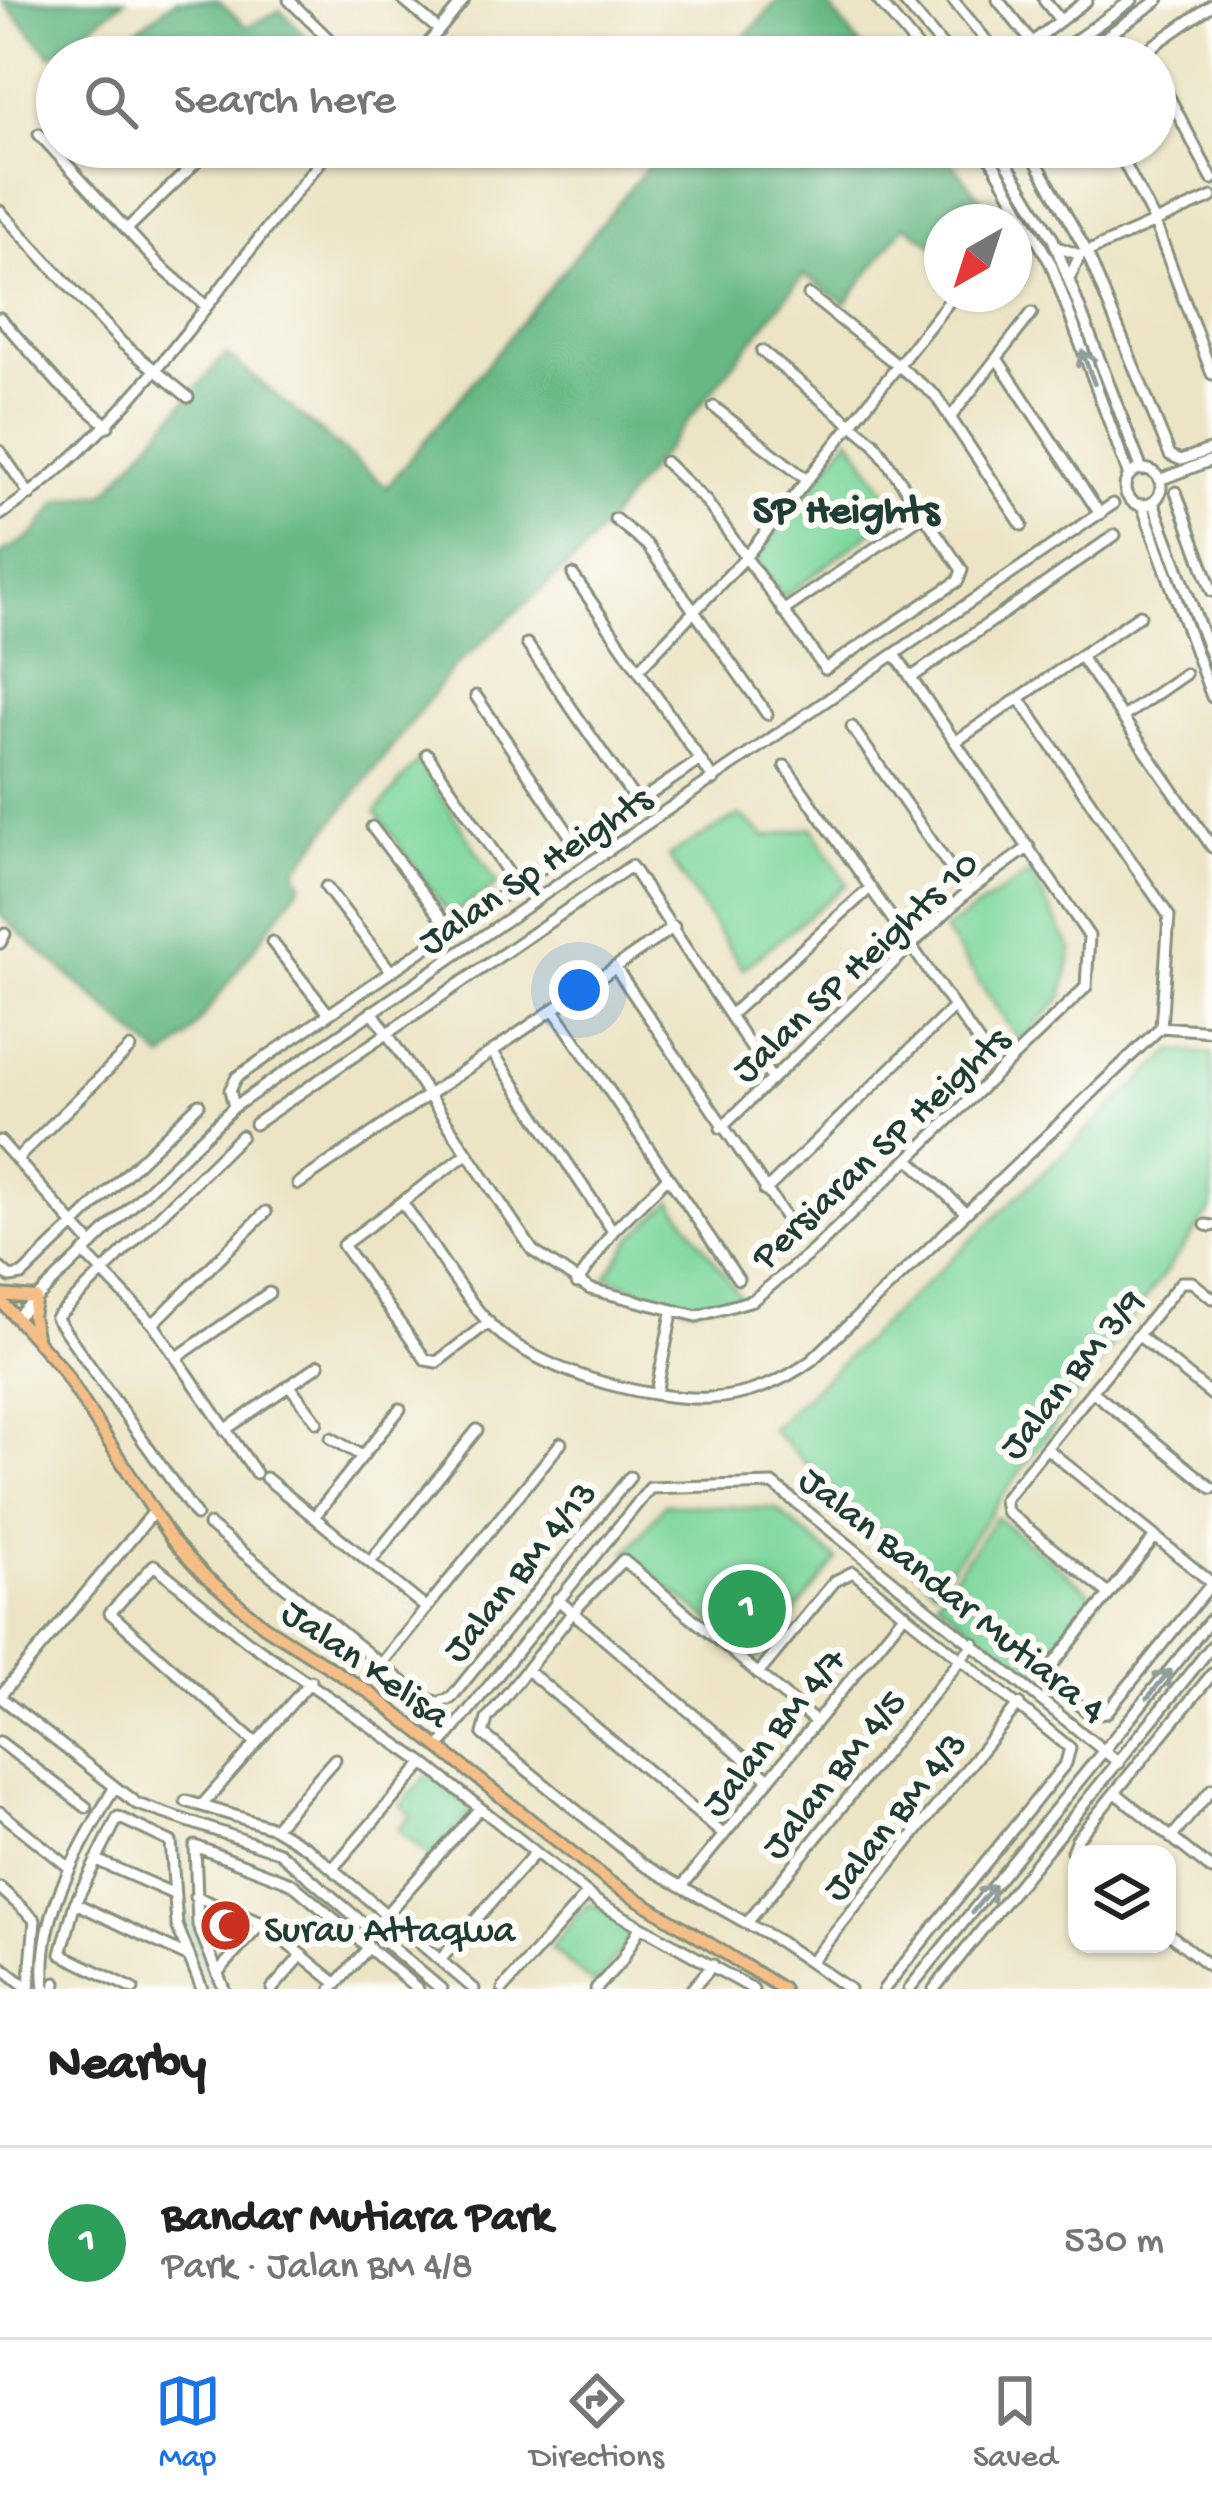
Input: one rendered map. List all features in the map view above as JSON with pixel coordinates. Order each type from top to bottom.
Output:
[{"type":"main road","points":[[0,1298],[36,1298],[32,1316],[37,1339]]},
{"type":"main road","name":"Jalan Kelisa","points":[[0,1298],[86,1402],[153,1513],[188,1559],[247,1612],[357,1684],[608,1881],[783,1989]]},
{"type":"street","points":[[289,0],[326,36]]},
{"type":"street","points":[[403,0],[439,30]]},
{"type":"street","points":[[434,36],[464,0]]},
{"type":"street","points":[[878,0],[908,36]]},
{"type":"street","points":[[903,0],[934,36]]},
{"type":"street","points":[[953,0],[983,36]]},
{"type":"street","points":[[998,0],[1027,36]]},
{"type":"street","points":[[1043,0],[1060,20]]},
{"type":"street","points":[[1040,36],[1087,0]]},
{"type":"street","points":[[1081,36],[1132,0]]},
{"type":"street","points":[[1107,36],[1158,0]]},
{"type":"street","points":[[1172,36],[1210,11]]},
{"type":"street","points":[[1176,110],[1212,179]]},
{"type":"street","points":[[70,168],[205,305]]},
{"type":"street","points":[[127,229],[190,168]]},
{"type":"street","points":[[0,515],[30,495],[108,425],[316,168]]},
{"type":"street","points":[[996,168],[1052,264],[1129,476],[1127,496],[1148,503],[1212,659]]},
{"type":"street","points":[[1010,168],[1055,244],[1142,470],[1159,480]]},
{"type":"street","points":[[1039,168],[1084,254],[1170,455],[1181,460],[1212,449]]},
{"type":"street","points":[[1126,168],[1154,223],[1212,374]]},
{"type":"street","points":[[1069,279],[1084,254],[1212,197]]},
{"type":"street","points":[[0,211],[122,343],[188,398]]},
{"type":"street","points":[[1055,244],[1084,254]]},
{"type":"street","points":[[809,295],[935,394],[1022,525]]},
{"type":"street","points":[[639,669],[746,558],[940,312]]},
{"type":"street","points":[[950,418],[1032,313]]},
{"type":"street","points":[[0,318],[59,384],[108,425]]},
{"type":"street","points":[[665,462],[696,488],[824,670],[951,587],[962,569],[874,442],[762,351]]},
{"type":"street","points":[[998,360],[1100,514]]},
{"type":"street","points":[[715,407],[807,480]]},
{"type":"street","points":[[0,451],[30,495]]},
{"type":"street","points":[[1212,460],[1159,480],[1148,503],[1212,697]]},
{"type":"street","points":[[1129,476],[1142,470]]},
{"type":"street","points":[[1176,492],[1212,591]]},
{"type":"street","name":"Jalan Sp Heights","points":[[17,1317],[234,1107],[1113,504]]},
{"type":"street","points":[[783,611],[925,514]]},
{"type":"street","points":[[615,519],[647,545],[766,714]]},
{"type":"street","points":[[912,677],[1115,535]]},
{"type":"street","points":[[573,575],[714,780]]},
{"type":"street","points":[[956,742],[1140,615]]},
{"type":"street","points":[[527,644],[636,801]]},
{"type":"street","name":"Persiaran SP Heights","points":[[372,1012],[464,1156],[533,1251],[577,1283],[672,1313],[716,1314],[753,1300],[909,1160],[1086,987],[1089,936],[896,656]]},
{"type":"street","points":[[1080,656],[1212,848]]},
{"type":"street","points":[[1123,717],[1185,674]]},
{"type":"street","points":[[476,696],[575,843]]},
{"type":"street","points":[[402,1202],[489,1322],[515,1346],[557,1366],[656,1393],[716,1398],[797,1372],[1161,1027],[1169,916],[1019,698]]},
{"type":"street","points":[[852,727],[967,892]]},
{"type":"street","points":[[427,754],[515,884]]},
{"type":"street","points":[[234,1107],[230,1090],[237,1076],[700,760]]},
{"type":"street","points":[[784,766],[987,1054]]},
{"type":"street","points":[[372,827],[450,929]]},
{"type":"street","name":"Jalan SP Heights 10","points":[[721,1128],[967,892],[1029,848]]},
{"type":"street","points":[[255,1124],[631,866],[772,1079]]},
{"type":"street","points":[[326,886],[390,970]]},
{"type":"street","points":[[730,1016],[870,887]]},
{"type":"street","points":[[298,1184],[674,928]]},
{"type":"street","points":[[272,942],[327,1012]]},
{"type":"street","points":[[615,968],[792,1227]]},
{"type":"street","points":[[765,1191],[953,1008]]},
{"type":"street","points":[[554,1010],[738,1280]]},
{"type":"street","points":[[1161,1027],[1212,1030]]},
{"type":"street","points":[[17,1159],[130,1048]]},
{"type":"street","points":[[492,1051],[613,1231]]},
{"type":"street","points":[[0,1268],[10,1277],[22,1275],[199,1104]]},
{"type":"street","points":[[196,1515],[56,1325],[59,1312],[241,1136]]},
{"type":"street","points":[[0,1141],[153,1324],[261,1475],[426,1608]]},
{"type":"street","points":[[464,1156],[346,1242],[344,1250],[426,1360],[437,1362],[489,1322]]},
{"type":"street","points":[[909,1160],[965,1212]]},
{"type":"street","points":[[577,1283],[613,1231],[667,1178]]},
{"type":"street","points":[[153,1324],[266,1211]]},
{"type":"street","name":"Jalan BM 3/9","points":[[1109,1594],[1003,1506],[1186,1279],[1212,1298]]},
{"type":"street","points":[[176,1358],[269,1293]]},
{"type":"street","points":[[656,1393],[672,1313]]},
{"type":"street","points":[[1138,1335],[1212,1395]]},
{"type":"street","points":[[225,1430],[319,1365]]},
{"type":"street","points":[[289,1385],[317,1422]]},
{"type":"street","points":[[1092,1391],[1212,1488]]},
{"type":"street","points":[[314,1516],[400,1409]]},
{"type":"street","points":[[370,1562],[477,1430]]},
{"type":"street","points":[[331,1438],[362,1456]]},
{"type":"street","points":[[208,1525],[381,1664],[561,1443]]},
{"type":"street","points":[[1046,1448],[1212,1583],[1110,1709],[1100,1716],[1091,1715],[1047,1673],[1155,1537]]},
{"type":"street","points":[[1201,1479],[1212,1466]]},
{"type":"street","name":"Jalan BM 4/13","points":[[381,1664],[428,1700],[451,1698],[630,1478]]},
{"type":"street","name":"Jalan Bandar Mutiara 4","points":[[440,1746],[650,1488],[773,1484],[1119,1763]]},
{"type":"street","points":[[153,1513],[0,1696],[113,1790],[151,1810],[279,1852],[441,1989]]},
{"type":"street","points":[[578,1541],[594,1554]]},
{"type":"street","points":[[816,1722],[623,1560],[573,1612],[482,1734],[626,1852],[848,1989]]},
{"type":"street","points":[[256,1743],[110,1613],[146,1570],[160,1567],[246,1640],[424,1763],[587,1894],[752,1989]]},
{"type":"street","points":[[758,1674],[835,1581],[847,1572],[858,1574],[1066,1741],[1066,1763],[884,1989]]},
{"type":"street","points":[[557,1599],[769,1779]]},
{"type":"street","name":"Jalan BM 4/7","points":[[682,1885],[905,1613]]},
{"type":"street","points":[[909,1989],[1212,1618]]},
{"type":"street","name":"Jalan BM 4/5","points":[[747,1923],[974,1643]]},
{"type":"street","points":[[934,1989],[1212,1646]]},
{"type":"street","points":[[527,1670],[724,1834]]},
{"type":"street","points":[[1073,1845],[1212,1674]]},
{"type":"street","points":[[202,1805],[311,1681]]},
{"type":"street","name":"Jalan BM 4/3","points":[[811,1962],[1019,1703]]},
{"type":"street","points":[[4,1743],[86,1807]]},
{"type":"street","points":[[274,1828],[335,1759]]},
{"type":"street","points":[[333,1868],[424,1763]]},
{"type":"street","points":[[1172,1838],[1212,1789]]},
{"type":"street","points":[[52,1987],[49,1933],[70,1868],[113,1790]]},
{"type":"street","points":[[1116,1793],[1212,1870]]},
{"type":"street","points":[[186,1801],[274,1828],[333,1868],[474,1989]]},
{"type":"street","points":[[373,1929],[480,1808]]},
{"type":"street","points":[[0,1813],[70,1868]]},
{"type":"street","points":[[133,1989],[62,1954],[75,1903],[121,1817],[168,1839],[173,1894],[202,1989]]},
{"type":"street","points":[[224,1989],[197,1925],[195,1846],[274,1873],[412,1987],[421,1971]]},
{"type":"street","points":[[440,1960],[535,1852]]},
{"type":"street","points":[[96,1860],[173,1894]]},
{"type":"street","points":[[0,1888],[34,1920],[29,1989]]},
{"type":"street","points":[[503,1989],[587,1894]]},
{"type":"street","points":[[196,1897],[262,1923],[334,1986],[369,1947]]},
{"type":"street","points":[[75,1903],[189,1957]]},
{"type":"street","points":[[218,1972],[262,1923]]},
{"type":"street","points":[[596,1989],[622,1960],[640,1927]]},
{"type":"street","points":[[1176,1939],[1212,1968]]},
{"type":"street","points":[[272,1989],[302,1954]]},
{"type":"street","points":[[692,1989],[713,1965]]},
{"type":"street","points":[[0,1966],[29,1989]]},
{"type":"green space","points":[[2,0],[125,0],[77,36],[36,39]]},
{"type":"green space","points":[[176,0],[218,0],[247,27],[280,10],[304,34],[302,36],[128,36]]},
{"type":"green space","points":[[778,0],[824,0],[852,36],[746,36]]},
{"type":"green space","points":[[647,168],[957,168],[985,204],[924,204],[924,239],[905,225],[845,304],[804,275],[581,555],[453,668],[296,870],[302,883],[188,1037],[164,1059],[0,915],[0,554],[33,535],[59,501],[106,493],[226,354],[387,487]]},
{"type":"green space","points":[[850,437],[899,511],[783,598],[756,559]]},
{"type":"green space","points":[[418,761],[498,884],[450,916],[376,812]]},
{"type":"green space","points":[[739,815],[767,837],[812,827],[847,884],[743,969],[668,856]]},
{"type":"green space","points":[[1030,873],[1072,950],[1062,998],[1019,1041],[944,930]]},
{"type":"green space","points":[[1173,1050],[1212,1054],[1212,1208],[935,1589],[771,1429]]},
{"type":"green space","points":[[672,1201],[741,1298],[691,1308],[606,1277],[634,1236]]},
{"type":"green space","points":[[665,1504],[776,1509],[837,1560],[758,1658],[626,1554]]},
{"type":"green space","points":[[996,1517],[1099,1599],[1033,1678],[937,1599]]},
{"type":"green space","points":[[428,1773],[473,1810],[431,1858],[398,1830],[411,1815],[401,1805]]},
{"type":"green space","points":[[586,1905],[596,1905],[630,1927],[633,1936],[595,1985],[550,1948]]},
{"type":"waterway","points":[[178,1841],[181,1900],[213,1989]]},
{"type":"place","name":"Bandar Mutiara Park","points":[[747,1609]]},
{"type":"place","name":"Surau Attaqwa","points":[[225,1926]]},
{"type":"district","name":"SP Heights","points":[[846,506]]}]
